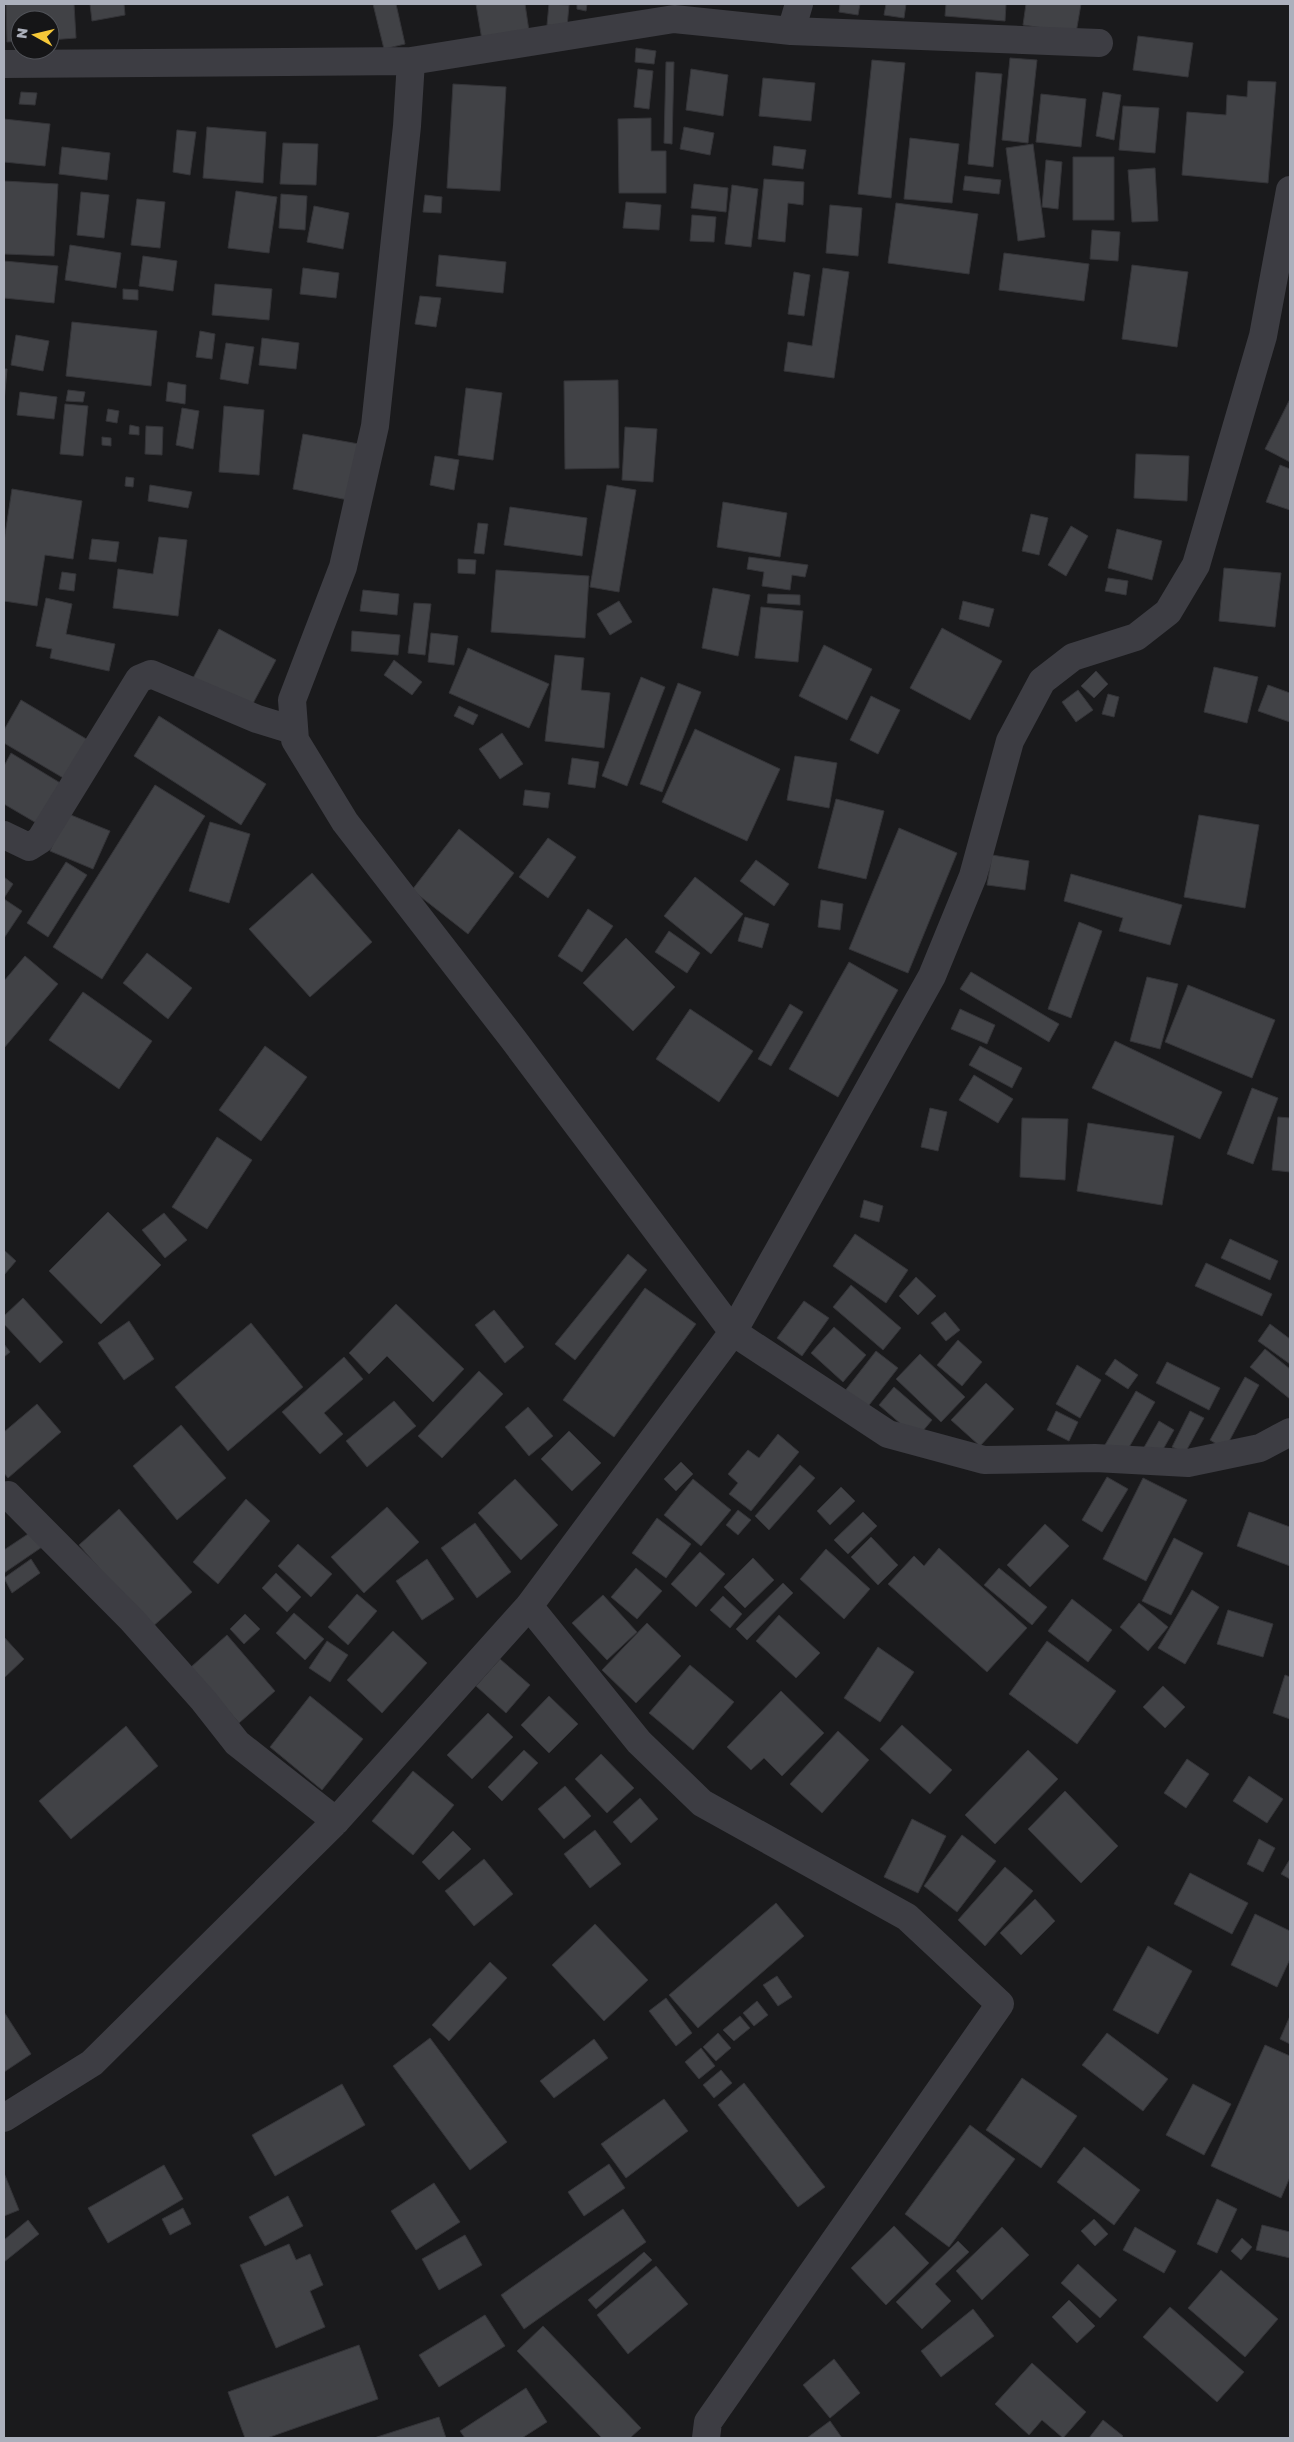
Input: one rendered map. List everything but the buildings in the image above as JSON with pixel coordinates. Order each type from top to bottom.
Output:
[{"type":"street","points":[[791,31],[798,4]]},
{"type":"street","points":[[4,64],[412,61],[674,20],[791,31],[1099,42]]},
{"type":"street","points":[[412,61],[407,126],[374,426],[343,567],[292,700],[295,740],[345,822],[513,1038],[733,1332],[888,1434],[984,1460],[1096,1458],[1188,1463],[1260,1448],[1290,1432]]},
{"type":"street","points":[[4,2118],[92,2063],[336,1821],[529,1606],[733,1332],[932,976],[974,876],[1010,741],[1042,681],[1073,657],[1136,637],[1168,612],[1196,565],[1263,336],[1290,190]]},
{"type":"street","points":[[4,835],[29,847],[40,840],[140,679],[151,674],[257,719],[293,730]]},
{"type":"street","points":[[8,1495],[132,1620],[204,1701],[237,1743],[336,1821]]},
{"type":"street","points":[[529,1606],[639,1742],[702,1803],[907,1917],[1000,2004],[708,2422],[706,2438]]}]
